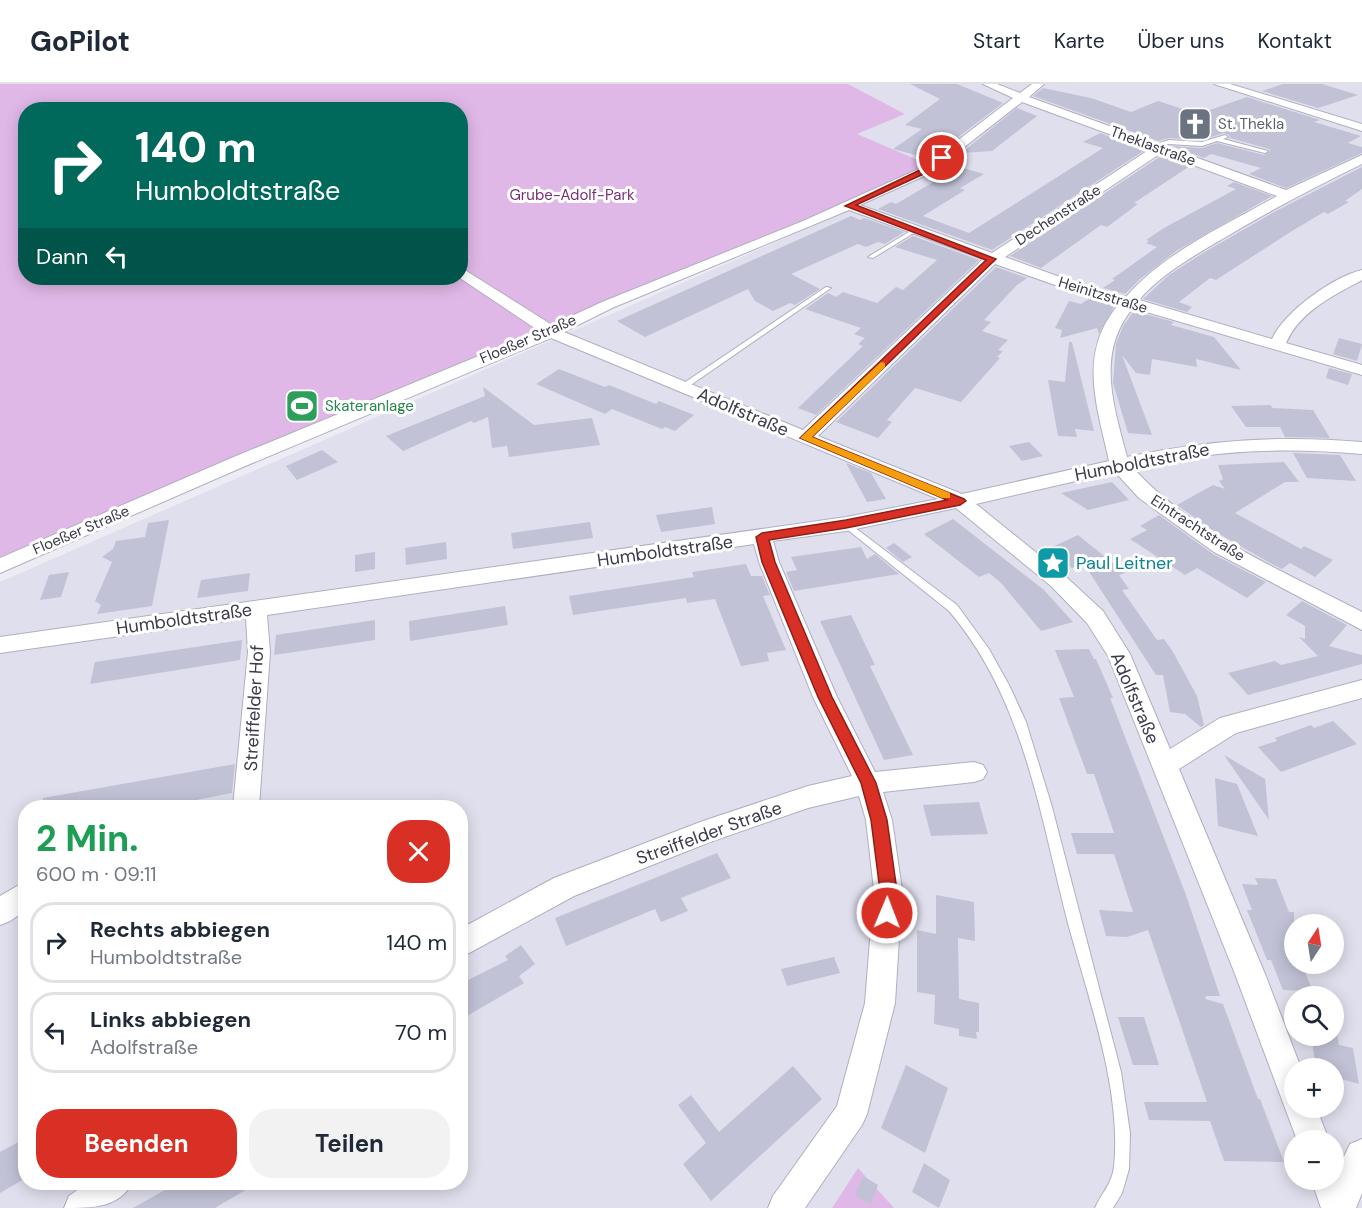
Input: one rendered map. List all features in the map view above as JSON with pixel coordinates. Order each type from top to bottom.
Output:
[{"type":"street","name":"Theklastraße","points":[[988,84],[1287,195]]},
{"type":"street","name":"Floeßer Straße","points":[[0,566],[257,454],[550,332],[607,305],[849,206],[927,170],[1019,97],[1039,84]]},
{"type":"street","points":[[1219,84],[1362,129]]},
{"type":"street","name":"Dechenstraße","points":[[805,438],[992,259],[1157,147]]},
{"type":"street","name":"Eintrachtstraße","points":[[1362,159],[1287,195],[1192,251],[1144,285],[1114,319],[1104,351],[1101,387],[1119,464],[1146,494],[1221,547],[1362,622]]},
{"type":"street","name":"Heinitzstraße","points":[[849,206],[992,259],[1128,303],[1362,370]]},
{"type":"street","points":[[1277,346],[1283,330],[1308,305],[1362,274]]},
{"type":"street","name":"Adolfstraße","points":[[468,276],[550,332],[960,501],[1025,552],[1095,617],[1119,654],[1250,974],[1284,1065]]},
{"type":"street","name":"Humboldtstraße","points":[[0,645],[846,524],[960,501],[1176,452],[1249,444],[1362,447]]},
{"type":"street","points":[[762,537],[768,562],[825,697],[868,783],[879,820],[888,891],[880,1003],[851,1114],[785,1208]]},
{"type":"street","name":"Streiffelder Hof","points":[[247,800],[259,652],[256,609]]},
{"type":"street","points":[[1164,766],[1229,725],[1362,688]]},
{"type":"street","name":"Streiffelder Straße","points":[[468,941],[564,887],[703,833],[808,797],[868,783],[974,772]]},
{"type":"street","points":[[0,912],[18,899]]},
{"type":"street","points":[[1335,1198],[1362,1156]]},
{"type":"street","points":[[81,1208],[105,1190]]},
{"type":"lane","points":[[1157,147],[1169,142],[1202,144],[1225,137]]},
{"type":"lane","points":[[1217,140],[1265,151]]},
{"type":"lane","points":[[871,257],[914,231]]},
{"type":"lane","points":[[682,387],[828,288]]},
{"type":"lane","points":[[846,524],[953,608],[967,624],[1000,680],[1026,737],[1106,1040],[1122,1120],[1122,1166],[1113,1196],[1103,1208]]},
{"type":"shaded area","points":[[848,84],[1362,84],[1362,1208],[0,1208],[0,582],[940,170],[856,134],[904,114]]},
{"type":"green space","name":"Grube-Adolf-Park","points":[[0,84],[848,84],[905,114],[857,134],[927,164],[922,169],[855,201],[553,324],[0,562]]},
{"type":"green space","points":[[858,1168],[894,1208],[832,1208]]},
{"type":"building","points":[[910,84],[957,84],[1003,103],[936,154],[916,155],[893,149],[922,129],[905,125],[940,99]]},
{"type":"building","points":[[1283,84],[1322,84],[1358,95],[1318,108],[1262,91]]},
{"type":"building","points":[[1043,88],[1091,98],[1131,112],[1158,101],[1198,114],[1247,97],[1320,120],[1314,122],[1361,136],[1348,143],[1362,147],[1362,153],[1286,188],[1249,174],[1261,168],[1211,154],[1204,158],[1172,146],[1202,148],[1217,143],[1264,155],[1270,151],[1269,149],[1230,138],[1224,133],[1202,140],[1169,138],[1158,141],[1033,96]]},
{"type":"building","points":[[1017,108],[1037,116],[992,151],[961,153]]},
{"type":"building","points":[[1100,133],[1145,150],[992,250],[878,209],[891,202],[896,204],[959,167],[984,174],[960,188],[965,190],[923,216],[969,233],[1103,148],[1083,142]]},
{"type":"building","points":[[1161,156],[1190,166],[1134,203],[1138,204],[1107,227],[1101,225],[1041,268],[1010,256]]},
{"type":"building","points":[[1362,167],[1362,189],[1345,201],[1349,202],[1328,214],[1324,212],[1216,280],[1210,278],[1179,302],[1192,307],[1187,312],[1143,299],[1169,275],[1203,253],[1276,211]]},
{"type":"building","points":[[1234,182],[1272,196],[1176,251],[1125,294],[1103,288],[1157,247],[1146,243],[1149,241],[1146,240],[1236,189],[1227,186]]},
{"type":"building","points":[[851,216],[860,220],[864,218],[904,232],[885,244],[878,242],[866,247],[858,244],[791,274],[820,289],[795,305],[790,303],[773,311],[755,301],[748,289],[645,337],[617,321]]},
{"type":"building","points":[[913,236],[979,260],[816,415],[798,408],[863,346],[858,344],[865,338],[854,334],[861,328],[805,309],[828,293],[836,297],[843,292],[877,303],[896,287],[903,290],[937,260],[895,247]]},
{"type":"building","points":[[996,267],[1027,278],[1017,285],[984,320],[991,322],[982,331],[1008,340],[998,350],[1003,351],[997,357],[1000,358],[961,402],[915,388],[887,420],[892,422],[878,438],[836,422]]},
{"type":"building","points":[[1090,298],[1115,305],[1099,334],[1097,328],[1060,338],[1062,330],[1055,328],[1069,301],[1081,304]]},
{"type":"building","points":[[1134,311],[1174,322],[1171,325],[1214,337],[1241,370],[1196,359],[1197,367],[1152,359],[1150,375],[1136,373],[1122,355],[1152,435],[1128,433],[1113,383],[1116,344],[1123,326]]},
{"type":"building","points":[[1339,338],[1362,344],[1357,361],[1333,354]]},
{"type":"building","points":[[1069,342],[1072,342],[1094,431],[1075,429],[1077,437],[1058,436],[1048,380],[1065,382]]},
{"type":"building","points":[[1329,368],[1352,374],[1348,385],[1326,378]]},
{"type":"building","points":[[559,369],[605,387],[609,385],[656,404],[659,401],[694,415],[675,431],[665,427],[662,429],[612,409],[605,414],[536,384]]},
{"type":"building","points":[[483,387],[534,425],[592,418],[600,445],[509,457],[507,446],[492,448],[488,417],[474,423],[471,421],[403,451],[386,436],[485,396]]},
{"type":"building","points":[[1270,405],[1273,408],[1313,410],[1330,438],[1285,437],[1280,427],[1246,427],[1231,406]]},
{"type":"building","points":[[1029,442],[1043,456],[1022,461],[1009,446]]},
{"type":"building","points":[[322,450],[338,462],[297,480],[286,466]]},
{"type":"building","points":[[1293,453],[1340,455],[1356,481],[1307,478]]},
{"type":"building","points":[[1284,462],[1299,482],[1285,482],[1235,513],[1301,549],[1304,546],[1333,560],[1315,577],[1290,563],[1282,569],[1272,564],[1212,530],[1177,505],[1213,485],[1225,489],[1219,481],[1223,479],[1218,465]]},
{"type":"building","points":[[846,463],[871,473],[886,499],[867,502]]},
{"type":"building","points":[[1112,482],[1129,500],[1088,510],[1061,493]]},
{"type":"building","points":[[712,507],[715,524],[661,532],[656,515]]},
{"type":"building","points":[[1159,515],[1213,554],[1266,582],[1247,598],[1197,568],[1185,575],[1130,539],[1147,530],[1140,526]]},
{"type":"building","points":[[953,519],[1044,590],[1073,622],[1041,631],[1001,583],[989,573],[979,577],[924,534]]},
{"type":"building","points":[[169,520],[152,606],[97,614],[101,605],[95,601],[112,562],[102,557],[113,549],[116,541],[145,537],[148,523]]},
{"type":"building","points":[[590,522],[593,538],[513,549],[511,533]]},
{"type":"building","points":[[1078,535],[1125,573],[1119,575],[1129,589],[1122,590],[1157,640],[1164,639],[1173,652],[1197,696],[1204,725],[1201,727],[1185,714],[1170,712],[1163,675],[1156,675],[1084,564],[1072,568],[1048,549]]},
{"type":"building","points":[[446,542],[447,559],[406,565],[405,548]]},
{"type":"building","points":[[894,543],[912,557],[903,562],[886,548]]},
{"type":"building","points":[[861,547],[867,559],[875,554],[899,574],[794,591],[786,572],[797,570],[791,557]]},
{"type":"building","points":[[375,552],[375,569],[355,572],[355,555]]},
{"type":"building","points":[[746,564],[751,576],[762,576],[770,595],[763,596],[786,650],[767,653],[769,661],[741,666],[715,599],[687,603],[686,598],[573,615],[569,596],[694,577],[692,572]]},
{"type":"building","points":[[69,572],[61,597],[40,600],[49,575]]},
{"type":"building","points":[[250,573],[248,591],[197,598],[201,580]]},
{"type":"building","points":[[1302,601],[1347,625],[1329,646],[1362,655],[1362,664],[1248,695],[1228,673],[1275,661],[1281,665],[1318,656],[1299,637],[1305,639],[1305,626],[1286,615]]},
{"type":"building","points":[[505,606],[508,625],[410,641],[409,621]]},
{"type":"building","points":[[851,615],[875,665],[870,666],[913,755],[884,760],[820,621]]},
{"type":"building","points":[[375,620],[375,640],[274,655],[276,635]]},
{"type":"building","points":[[242,640],[240,660],[90,684],[95,662]]},
{"type":"building","points":[[1089,649],[1096,659],[1113,698],[1110,698],[1186,895],[1220,996],[1206,996],[1205,999],[1223,1004],[1284,1162],[1224,1161],[1210,1121],[1149,1120],[1144,1102],[1207,1102],[1148,930],[1127,937],[1106,936],[1099,910],[1133,912],[1114,854],[1077,854],[1071,833],[1114,833],[1094,774],[1087,774],[1059,698],[1074,697],[1055,650]]},
{"type":"building","points":[[1333,721],[1357,744],[1281,772],[1258,747],[1311,725],[1314,728]]},
{"type":"building","points":[[1224,755],[1265,779],[1269,820]]},
{"type":"building","points":[[235,764],[232,793],[196,800],[43,800],[43,798]]},
{"type":"building","points":[[1215,778],[1237,784],[1258,836],[1218,826]]},
{"type":"building","points":[[979,802],[988,834],[931,836],[923,805]]},
{"type":"building","points":[[717,853],[731,878],[681,898],[688,911],[661,922],[655,909],[566,946],[555,918]]},
{"type":"building","points":[[1255,878],[1276,879],[1289,912],[1294,912],[1294,914],[1284,914],[1284,974],[1306,974],[1311,986],[1284,986],[1283,990],[1271,960],[1267,960],[1247,910],[1252,910],[1242,884],[1258,885]]},
{"type":"building","points":[[936,895],[974,902],[975,941],[958,938],[959,999],[979,1003],[977,1039],[959,1036],[959,1029],[934,1024],[935,995],[917,992],[917,930],[936,934]]},
{"type":"building","points":[[521,945],[535,964],[519,976],[524,983],[468,1015],[468,980],[508,960],[505,956]]},
{"type":"building","points":[[834,957],[840,973],[787,986],[781,969]]},
{"type":"building","points":[[1118,1017],[1144,1017],[1159,1065],[1133,1065]]},
{"type":"building","points":[[1313,1046],[1353,1048],[1359,1084],[1344,1080],[1344,1058],[1314,1058]]},
{"type":"building","points":[[906,1065],[948,1088],[925,1153],[881,1128]]},
{"type":"building","points":[[793,1066],[822,1099],[711,1201],[683,1164],[706,1143],[678,1105],[691,1095],[719,1132]]},
{"type":"building","points":[[18,1142],[18,1183],[0,1193],[0,1152]]},
{"type":"building","points":[[924,1163],[950,1180],[939,1208],[912,1192]]},
{"type":"building","points":[[863,1176],[878,1185],[871,1205],[855,1196]]},
{"type":"building","points":[[165,1190],[245,1190],[215,1208],[133,1208]]},
{"type":"slow traffic","points":[[881,365],[805,438],[946,496]]},
{"type":"place","name":"St. Thekla","points":[[1195,124]]},
{"type":"place","name":"Skateranlage","points":[[302,406]]},
{"type":"place","name":"Paul Leitner","points":[[1053,563]]},
{"type":"route","points":[[887,913],[888,891],[879,820],[868,783],[825,697],[768,562],[762,537],[846,524],[960,501],[805,438],[992,259],[849,206],[927,170],[942,158]]}]
